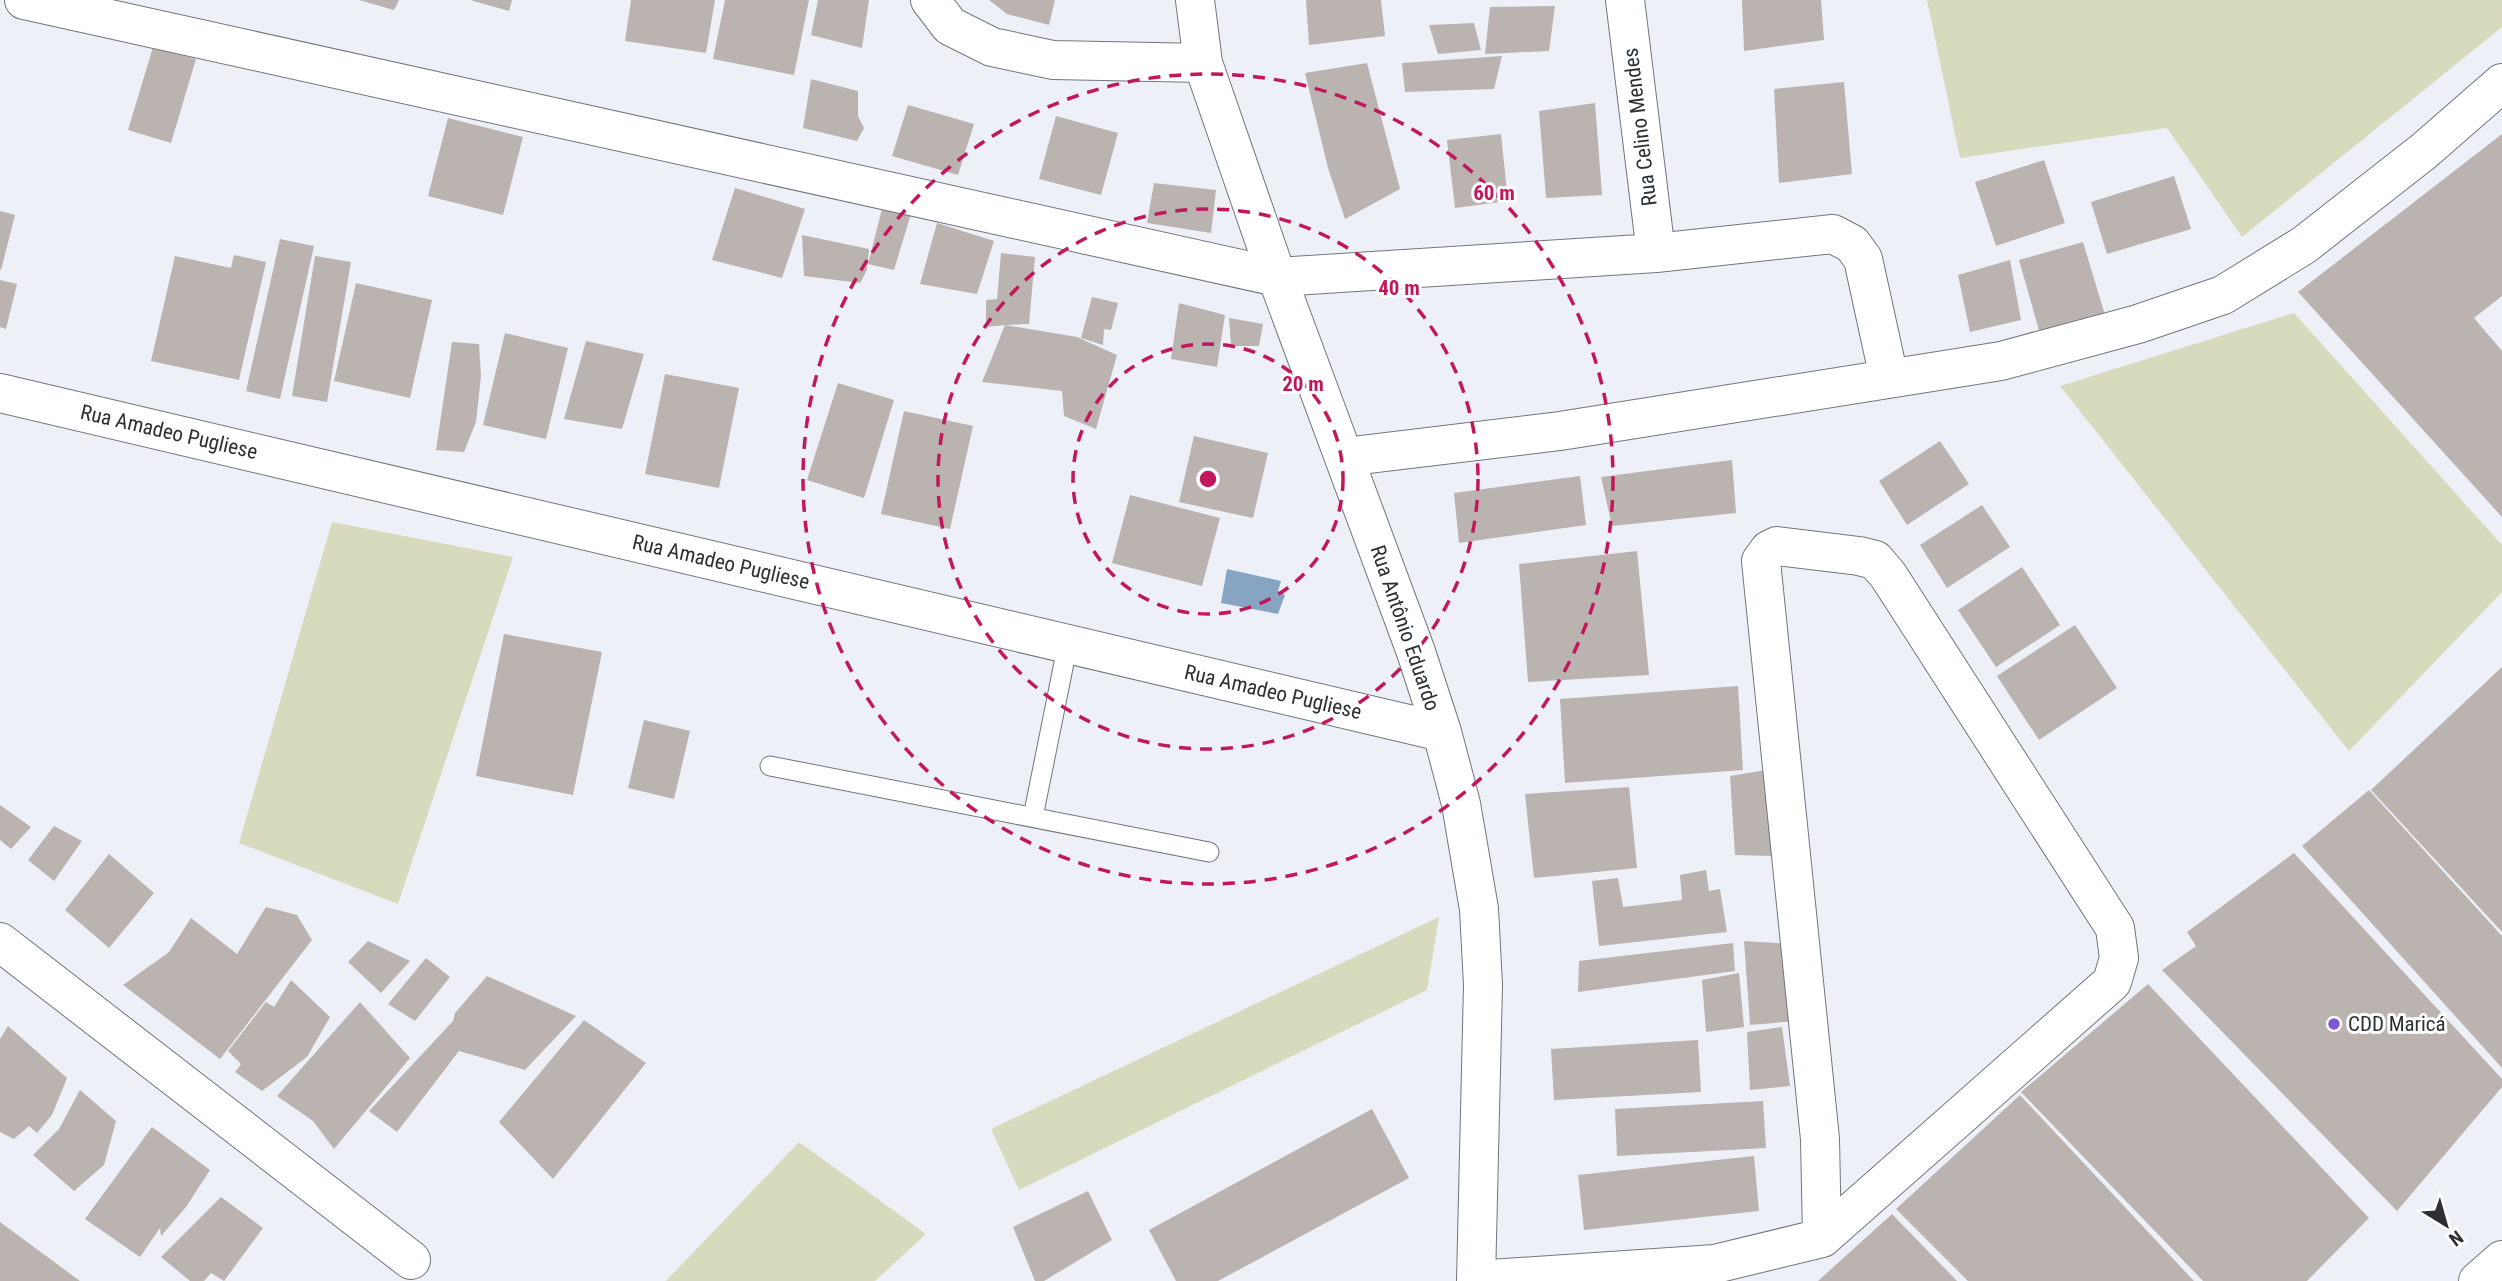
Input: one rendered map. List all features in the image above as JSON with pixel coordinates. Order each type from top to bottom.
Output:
[{"type":"main road","points":[[24,0],[1277,277],[1656,253],[1833,234],[1852,244],[1863,259],[1889,378]]},
{"type":"main road","points":[[930,0],[950,26],[992,47],[1053,60],[1203,63]]},
{"type":"main road","name":"Rua Antônio Eduardo","points":[[1195,0],[1203,63],[1277,277],[1416,652],[1461,804],[1479,909],[1483,985],[1476,1281]]},
{"type":"main road","name":"Rua Celino Mendes","points":[[1625,0],[1656,253]]},
{"type":"main road","points":[[1344,457],[1560,431],[2000,361],[2138,324],[2223,295],[2304,245],[2424,150],[2502,83]]},
{"type":"main road","name":"Rua Amadeo Pugliese","points":[[0,393],[1441,732]]},
{"type":"main road","points":[[1476,1281],[1715,1264],[1822,1238],[2112,982],[2119,958],[2115,928],[1888,575],[1875,560],[1777,546],[1769,550],[1760,561],[1820,1139],[1822,1238]]},
{"type":"main road","points":[[0,942],[411,1261]]},
{"type":"main road","points":[[2478,1281],[2502,1260]]},
{"type":"lane","points":[[1033,817],[1068,643]]},
{"type":"lane","points":[[770,766],[1209,852]]},
{"type":"green space","points":[[1927,0],[2502,0],[2502,27],[2242,237],[2167,128],[1960,158]]},
{"type":"green space","points":[[2294,313],[2502,545],[2502,592],[2349,751],[2060,386]]},
{"type":"green space","points":[[332,522],[513,557],[398,904],[239,843]]},
{"type":"green space","points":[[1439,917],[1427,990],[1019,1190],[991,1129]]},
{"type":"green space","points":[[799,1142],[926,1234],[875,1281],[666,1281]]},
{"type":"water","points":[[1227,569],[1281,581],[1278,591],[1285,595],[1278,614],[1221,603]]},
{"type":"building","points":[[359,0],[399,0],[394,10]]},
{"type":"building","points":[[470,0],[512,0],[509,11]]},
{"type":"building","points":[[631,0],[715,0],[706,53],[625,41]]},
{"type":"building","points":[[725,0],[809,0],[794,75],[713,59]]},
{"type":"building","points":[[818,0],[869,0],[862,48],[811,35]]},
{"type":"building","points":[[989,0],[1055,0],[1049,25],[1007,14]]},
{"type":"building","points":[[1306,0],[1381,0],[1385,36],[1309,45]]},
{"type":"building","points":[[1742,0],[1821,0],[1824,40],[1744,51]]},
{"type":"building","points":[[1555,6],[1549,51],[1485,54],[1490,7]]},
{"type":"building","points":[[1474,23],[1481,50],[1438,54],[1429,25]]},
{"type":"building","points":[[153,47],[196,59],[171,143],[128,130]]},
{"type":"building","points":[[1502,56],[1494,89],[1405,92],[1402,63]]},
{"type":"building","points":[[1367,63],[1400,189],[1345,219],[1328,168],[1305,73]]},
{"type":"building","points":[[811,79],[858,91],[858,116],[864,128],[857,141],[803,128]]},
{"type":"building","points":[[1844,82],[1852,174],[1779,183],[1774,89]]},
{"type":"building","points":[[1595,103],[1602,195],[1546,198],[1539,111]]},
{"type":"building","points":[[908,105],[974,124],[958,175],[892,156]]},
{"type":"building","points":[[1056,116],[1118,133],[1101,195],[1039,179]]},
{"type":"building","points":[[448,118],[523,137],[503,215],[428,196]]},
{"type":"building","points":[[1501,134],[1508,201],[1455,208],[1447,140]]},
{"type":"building","points":[[2502,134],[2502,296],[2474,318],[2502,351],[2502,517],[2298,292]]},
{"type":"building","points":[[2044,160],[2065,223],[1996,246],[1975,182]]},
{"type":"building","points":[[2174,176],[2191,229],[2107,254],[2091,202]]},
{"type":"building","points":[[1154,183],[1216,190],[1211,233],[1147,223]]},
{"type":"building","points":[[735,188],[805,209],[782,278],[712,260]]},
{"type":"building","points":[[885,197],[913,207],[894,270],[868,264]]},
{"type":"building","points":[[0,211],[15,215],[1,270],[0,270]]},
{"type":"building","points":[[937,223],[994,241],[977,294],[920,284]]},
{"type":"building","points":[[802,235],[869,249],[867,270],[860,283],[804,276]]},
{"type":"building","points":[[280,239],[314,246],[280,399],[246,391]]},
{"type":"building","points":[[2083,242],[2105,315],[2040,334],[2019,260]]},
{"type":"building","points":[[1001,253],[1035,257],[1029,324],[986,327],[986,300],[997,299]]},
{"type":"building","points":[[234,255],[266,262],[239,380],[151,361],[175,256],[231,268]]},
{"type":"building","points":[[315,256],[351,262],[327,402],[292,396]]},
{"type":"building","points":[[2010,260],[2021,320],[1970,332],[1958,275]]},
{"type":"building","points":[[0,280],[17,284],[6,329],[0,327]]},
{"type":"building","points":[[356,283],[432,300],[410,398],[334,381]]},
{"type":"building","points":[[1092,297],[1118,303],[1111,330],[1104,329],[1103,345],[1081,338]]},
{"type":"building","points":[[1179,303],[1225,315],[1217,367],[1171,359]]},
{"type":"building","points":[[1229,318],[1263,324],[1259,346],[1231,346]]},
{"type":"building","points":[[1005,325],[1077,337],[1117,355],[1096,429],[1064,416],[1062,391],[982,382]]},
{"type":"building","points":[[505,333],[568,348],[546,439],[483,425]]},
{"type":"building","points":[[586,341],[644,354],[622,429],[564,419]]},
{"type":"building","points":[[452,342],[479,344],[481,376],[476,422],[464,452],[436,450]]},
{"type":"building","points":[[665,374],[739,388],[719,488],[645,474]]},
{"type":"building","points":[[838,383],[894,400],[864,498],[807,480]]},
{"type":"building","points":[[904,411],[973,426],[950,529],[881,514]]},
{"type":"building","points":[[1194,436],[1268,453],[1253,518],[1179,502]]},
{"type":"building","points":[[1940,441],[1969,484],[1907,525],[1879,481]]},
{"type":"building","points":[[1732,460],[1736,513],[1612,526],[1601,477]]},
{"type":"building","points":[[1580,476],[1586,525],[1459,543],[1454,493]]},
{"type":"building","points":[[1130,495],[1220,518],[1202,586],[1112,563]]},
{"type":"building","points":[[1982,505],[2010,547],[1947,588],[1920,545]]},
{"type":"building","points":[[1637,551],[1649,675],[1528,682],[1519,564]]},
{"type":"building","points":[[2022,567],[2060,625],[1996,667],[1958,610]]},
{"type":"building","points":[[2075,625],[2117,688],[2039,740],[1997,676]]},
{"type":"building","points":[[504,634],[602,652],[573,795],[476,776]]},
{"type":"building","points":[[2502,667],[2502,932],[2371,790]]},
{"type":"building","points":[[1738,686],[1743,770],[1565,783],[1560,699]]},
{"type":"building","points":[[644,720],[690,731],[674,799],[628,788]]},
{"type":"building","points":[[1766,770],[1775,856],[1735,855],[1730,776]]},
{"type":"building","points":[[1629,787],[1637,868],[1534,878],[1525,794]]},
{"type":"building","points":[[2369,790],[2502,936],[2502,1068],[2302,846]]},
{"type":"building","points":[[0,805],[31,827],[11,849],[0,840]]},
{"type":"building","points":[[54,826],[82,841],[54,881],[28,860]]},
{"type":"building","name":"CDD Maricá","points":[[2294,853],[2502,1079],[2502,1087],[2397,1211],[2162,970],[2196,946],[2187,932]]},
{"type":"building","points":[[109,854],[154,893],[109,948],[65,910]]},
{"type":"building","points":[[1706,870],[1709,891],[1720,889],[1727,932],[1599,946],[1592,881],[1618,878],[1623,907],[1682,900],[1680,875]]},
{"type":"building","points":[[266,907],[297,915],[312,940],[220,1059],[123,985],[169,952],[191,918],[237,954]]},
{"type":"building","points":[[368,941],[410,961],[381,993],[348,962]]},
{"type":"building","points":[[1744,941],[1791,944],[1797,1021],[1750,1025]]},
{"type":"building","points":[[1733,943],[1735,971],[1578,992],[1579,961]]},
{"type":"building","points":[[426,958],[450,977],[415,1021],[388,1004]]},
{"type":"building","points":[[1739,973],[1744,1027],[1706,1032],[1702,980]]},
{"type":"building","points":[[487,976],[576,1016],[525,1070],[459,1051],[397,1132],[369,1111],[453,1021],[455,1013]]},
{"type":"building","points":[[291,980],[330,1017],[307,1057],[262,1091],[235,1072],[241,1064],[228,1051],[266,1002],[274,1007]]},
{"type":"building","points":[[2148,984],[2369,1218],[2307,1281],[2203,1281],[2021,1092]]},
{"type":"building","points":[[360,1002],[410,1058],[334,1149],[313,1121],[277,1096]]},
{"type":"building","points":[[584,1020],[646,1063],[553,1179],[499,1122]]},
{"type":"building","points":[[8,1026],[67,1078],[52,1115],[37,1133],[29,1126],[14,1139],[0,1132],[0,1039]]},
{"type":"building","points":[[1782,1027],[1790,1086],[1750,1090],[1747,1032]]},
{"type":"building","points":[[1698,1040],[1701,1092],[1554,1100],[1551,1049]]},
{"type":"building","points":[[80,1090],[116,1121],[104,1165],[74,1191],[33,1155],[59,1129]]},
{"type":"building","points":[[2020,1095],[2194,1281],[1968,1281],[1896,1209]]},
{"type":"building","points":[[1763,1101],[1766,1148],[1617,1156],[1615,1109]]},
{"type":"building","points":[[1372,1109],[1409,1178],[1218,1281],[1176,1281],[1149,1230]]},
{"type":"building","points":[[152,1127],[210,1170],[186,1207],[161,1236],[160,1228],[140,1257],[85,1219]]},
{"type":"building","points":[[1754,1156],[1759,1211],[1584,1230],[1578,1175]]},
{"type":"building","points":[[1088,1191],[1112,1240],[1044,1281],[1035,1281],[1013,1227]]},
{"type":"building","points":[[221,1197],[263,1228],[224,1281],[211,1273],[204,1281],[190,1281],[161,1257]]},
{"type":"building","points":[[1892,1214],[1957,1281],[1818,1281]]},
{"type":"building","points":[[0,1222],[80,1281],[0,1281]]},
{"type":"place","name":"CDD Maricá","points":[[2334,1024]]}]
